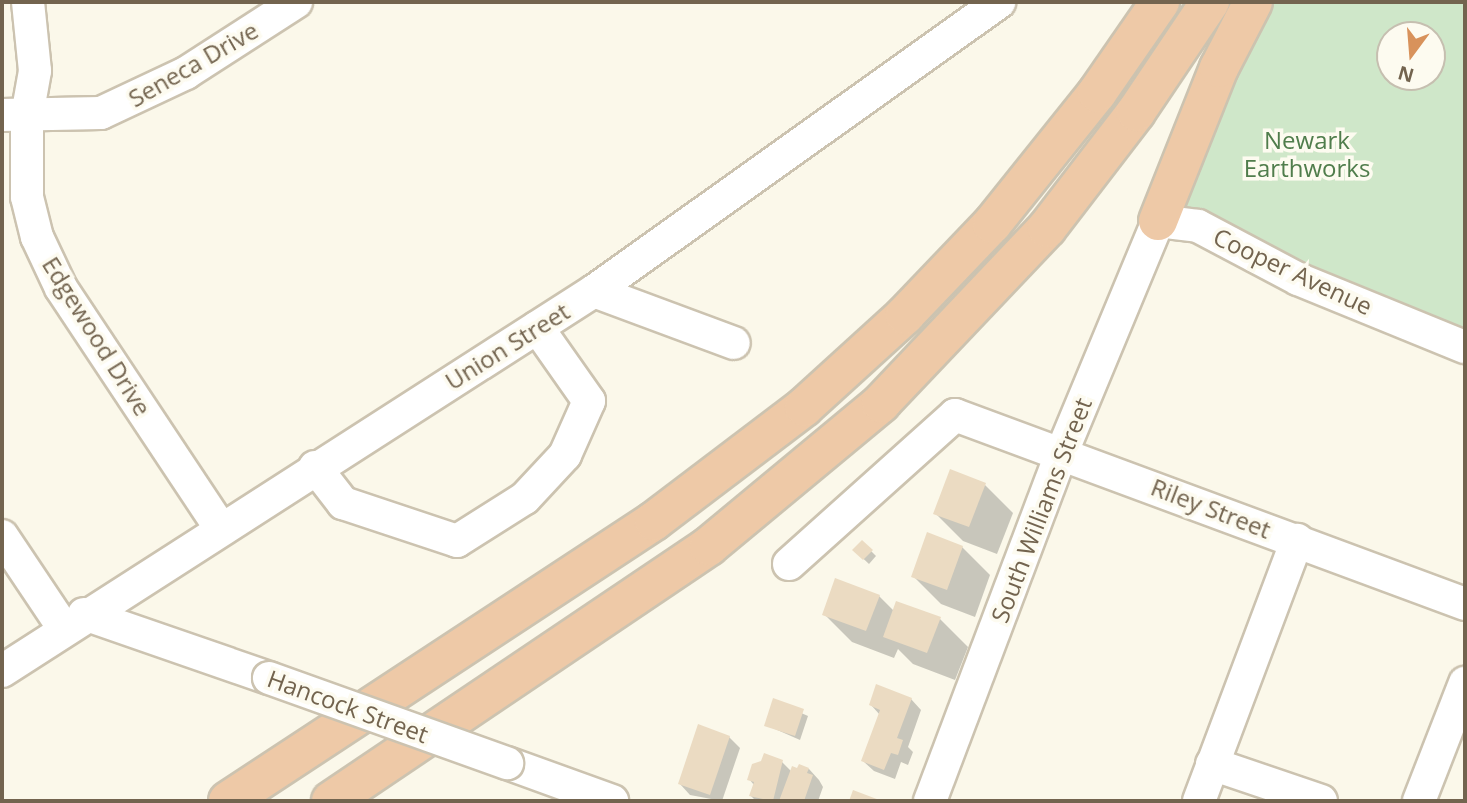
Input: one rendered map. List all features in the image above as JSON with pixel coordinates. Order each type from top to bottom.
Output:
[{"type":"highway","points":[[228,801],[642,529],[804,407],[905,315],[992,225],[1097,93],[1160,2]]},
{"type":"highway","points":[[331,801],[709,547],[881,403],[1047,228],[1136,112],[1210,2]]},
{"type":"highway","points":[[1158,221],[1219,68],[1253,2]]},
{"type":"street","name":"Edgewood Drive","points":[[28,2],[35,71],[15,115],[27,197],[49,264],[220,527]]},
{"type":"street","name":"Seneca Drive","points":[[15,115],[102,113],[147,94],[296,2]]},
{"type":"street","name":"Union Street","points":[[2,671],[220,527],[594,291],[999,2]]},
{"type":"street","name":"Cooper Avenue","points":[[1158,221],[1198,226],[1298,279],[1465,347]]},
{"type":"street","name":"South Williams Street","points":[[930,801],[1062,452],[1158,221]]},
{"type":"street","points":[[594,291],[734,343]]},
{"type":"street","points":[[315,467],[343,503],[457,541],[525,498],[565,454],[589,401],[537,327]]},
{"type":"street","name":"Riley Street","points":[[789,564],[955,415],[1062,452],[1465,604]]},
{"type":"street","points":[[2,536],[74,622]]},
{"type":"street","points":[[1199,801],[1297,540]]},
{"type":"street","name":"Hancock Street","points":[[74,622],[270,678],[612,801]]},
{"type":"street","points":[[1419,801],[1465,683]]},
{"type":"street","points":[[1212,764],[1321,801]]},
{"type":"green space","name":"Newark Earthworks","points":[[1253,2],[1465,2],[1465,347],[1158,221]]},
{"type":"building","points":[[950,469],[986,483],[969,527],[933,514]]},
{"type":"building","points":[[927,532],[963,546],[947,590],[911,577]]},
{"type":"building","points":[[862,540],[873,550],[863,560],[852,550]]},
{"type":"building","points":[[835,578],[880,595],[866,631],[822,615]]},
{"type":"building","points":[[896,601],[941,617],[927,653],[883,637]]},
{"type":"building","points":[[876,684],[912,698],[897,738],[903,740],[898,755],[891,753],[884,770],[861,761],[880,710],[869,705]]},
{"type":"building","points":[[773,698],[804,709],[795,736],[764,726]]},
{"type":"building","points":[[698,724],[730,736],[710,795],[678,784]]},
{"type":"building","points":[[764,753],[783,760],[773,801],[749,796],[754,782],[747,780],[752,764],[761,761]]},
{"type":"building","points":[[799,764],[809,768],[807,773],[813,775],[804,801],[779,801],[792,766],[797,768]]},
{"type":"building","points":[[853,790],[882,801],[849,801]]}]
